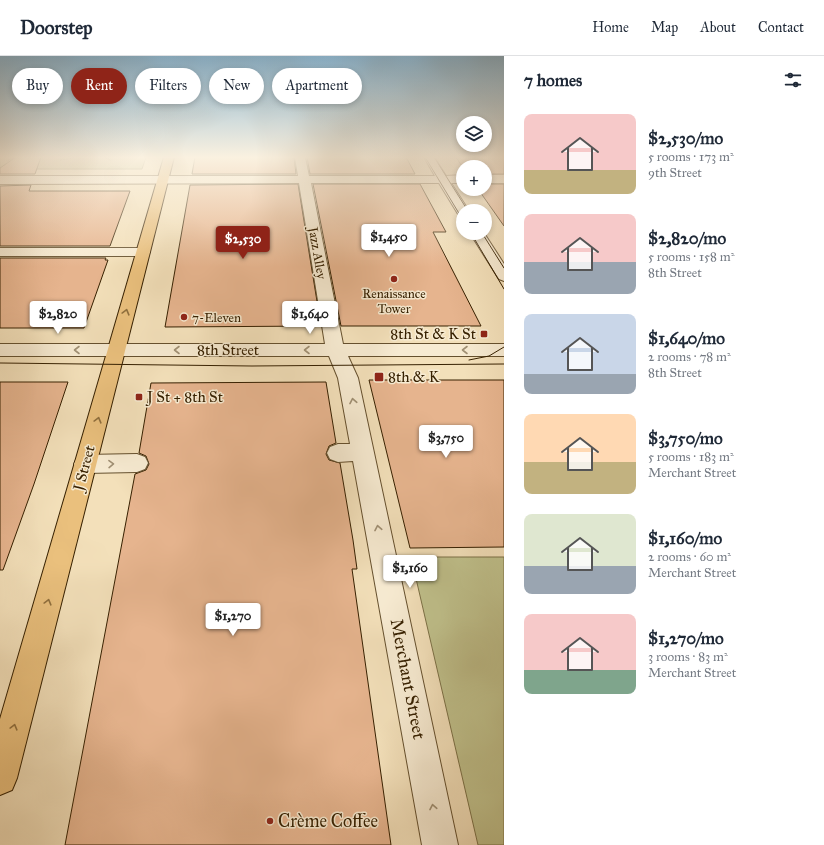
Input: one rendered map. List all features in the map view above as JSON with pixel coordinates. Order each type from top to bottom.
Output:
[{"type":"main road","name":"J Street","points":[[0,778],[158,194]]},
{"type":"street","name":"Jazz Alley","points":[[307,194],[335,350]]},
{"type":"street","points":[[452,194],[459,204]]},
{"type":"street","points":[[481,240],[504,276]]},
{"type":"street","points":[[0,252],[143,252]]},
{"type":"street","name":"8th Street","points":[[0,350],[504,350]]},
{"type":"street","name":"Merchant Street","points":[[335,350],[344,366],[348,378],[350,453],[440,845]]},
{"type":"street","points":[[85,464],[137,464]]},
{"type":"green space","points":[[411,557],[504,557],[504,845],[478,845]]},
{"type":"building","points":[[0,194],[129,194],[110,246],[0,246]]},
{"type":"building","points":[[188,194],[300,194],[321,326],[165,327]]},
{"type":"building","name":"Renaissance Tower","points":[[315,194],[425,194],[446,232],[433,232],[481,326],[341,326]]},
{"type":"building","points":[[492,194],[504,194],[504,226],[492,209],[492,204],[489,204],[483,196],[492,196]]},
{"type":"building","points":[[0,258],[106,258],[105,260],[108,260],[84,328],[0,328]]},
{"type":"building","points":[[369,380],[504,380],[504,547],[410,548]]},
{"type":"building","points":[[0,382],[68,382],[3,570],[0,570]]},
{"type":"building","points":[[326,382],[336,443],[329,446],[326,454],[329,460],[340,463],[353,540],[357,569],[352,569],[391,845],[65,845],[135,474],[146,470],[149,464],[146,456],[139,453],[151,383]]},
{"type":"tram line","points":[[447,194],[456,208]]},
{"type":"tram line","points":[[457,194],[464,204]]},
{"type":"tram line","points":[[475,240],[504,289]]},
{"type":"tram line","points":[[486,240],[504,268]]},
{"type":"tram line","points":[[469,360],[489,356],[504,347]]},
{"type":"tram line","points":[[0,363],[252,366],[504,364]]},
{"type":"place","name":"Renaissance Tower","points":[[394,279]]},
{"type":"place","name":"7-Eleven","points":[[184,317]]},
{"type":"place","name":"8th St & K St","points":[[484,334]]},
{"type":"place","name":"8th & K","points":[[379,377]]},
{"type":"place","name":"J St + 8th St","points":[[139,397]]},
{"type":"place","name":"Crème Coffee","points":[[270,821]]}]
